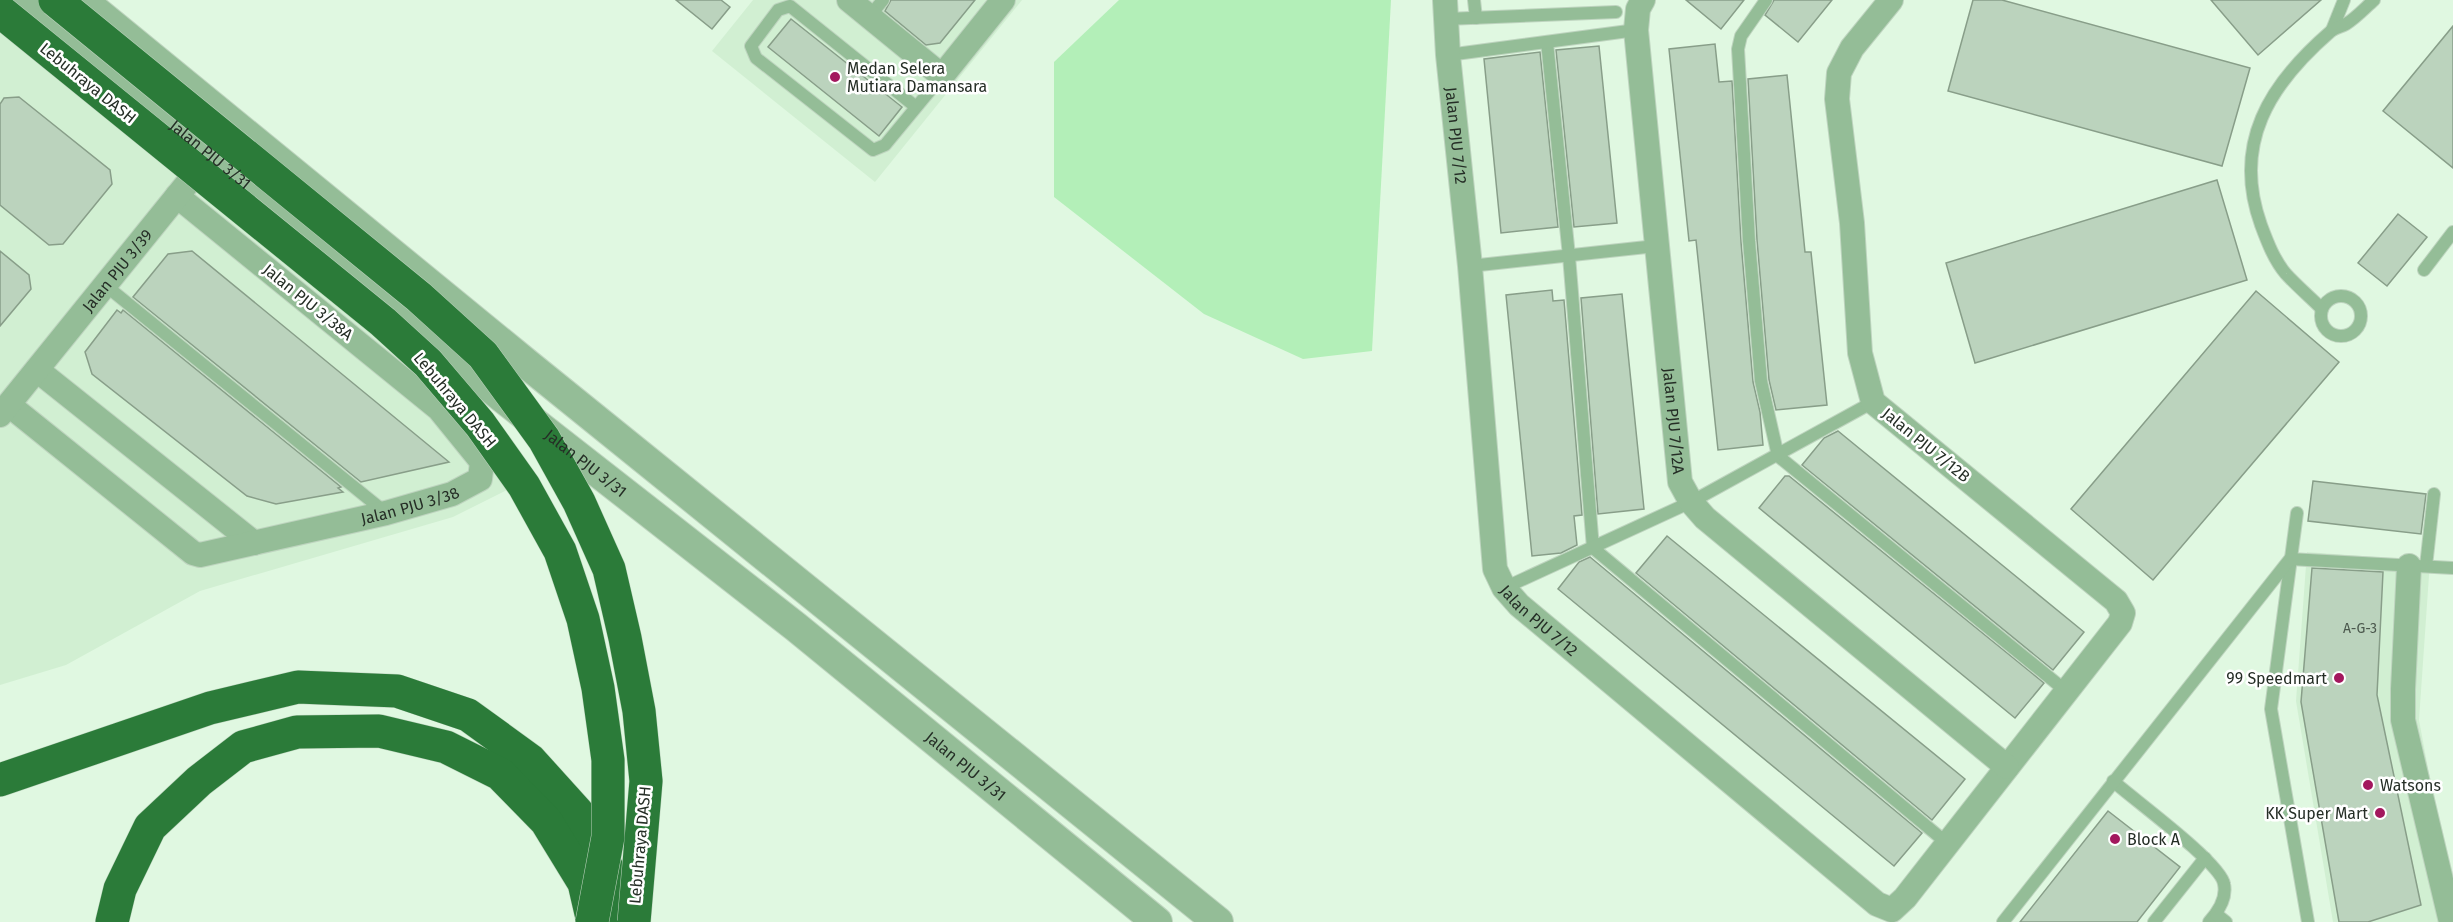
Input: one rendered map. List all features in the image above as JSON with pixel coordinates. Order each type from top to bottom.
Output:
[{"type":"highway","name":"Lebuhraya DASH","points":[[55,0],[427,304],[483,355],[544,439],[579,502],[609,569],[639,711],[646,781],[634,922]]},
{"type":"highway","name":"Lebuhraya DASH","points":[[0,12],[398,336],[428,363],[480,424],[524,486],[560,550],[583,619],[598,688],[608,760],[608,837],[592,922]]},
{"type":"highway","points":[[0,780],[210,708],[298,687],[397,691],[468,715],[530,760],[577,812],[615,883],[625,922]]},
{"type":"highway","points":[[112,922],[120,889],[150,827],[199,780],[243,747],[297,732],[379,730],[446,747],[500,774],[546,821],[584,883],[592,922]]},
{"type":"street","points":[[0,12],[10,0]]},
{"type":"street","name":"Jalan PJU 3/31","points":[[19,0],[211,154],[503,398],[796,627],[1157,922]]},
{"type":"street","points":[[82,0],[1202,917]]},
{"type":"street","points":[[849,0],[876,9],[942,75],[1003,0]]},
{"type":"street","name":"Jalan PJU 7/12A","points":[[1643,0],[1638,9],[1636,30],[1680,483],[1691,502],[1705,518],[2007,767]]},
{"type":"street","name":"Jalan PJU 7/12B","points":[[1891,0],[1852,48],[1839,73],[1837,99],[1852,223],[1860,353],[1873,402],[2116,601],[2123,613],[2120,623],[2007,767]]},
{"type":"street","name":"Jalan PJU 7/12","points":[[1446,9],[1448,55],[1470,266],[1495,569],[1504,588],[1519,604],[1877,904],[1892,910],[1905,898],[2007,767]]},
{"type":"street","name":"Jalan PJU 3/39","points":[[4,410],[233,124]]},
{"type":"street","name":"Jalan PJU 3/38A","points":[[177,196],[439,409]]},
{"type":"street","points":[[37,370],[254,543]]},
{"type":"street","name":"Jalan PJU 3/38","points":[[4,410],[193,553],[208,555],[386,513],[452,494],[480,479],[482,462],[439,409]]},
{"type":"street","points":[[2417,566],[2403,689],[2403,720],[2451,922]]},
{"type":"lane","points":[[1474,0],[1476,18]]},
{"type":"lane","points":[[1766,0],[1742,36],[1738,50],[1749,241],[1761,381],[1778,456],[2066,692]]},
{"type":"lane","points":[[2332,30],[2344,0]]},
{"type":"lane","points":[[2322,309],[2285,272],[2268,244],[2250,186],[2250,158],[2261,117],[2284,79],[2332,30],[2346,24],[2374,0]]},
{"type":"lane","points":[[916,107],[795,8],[789,6],[778,10],[751,46],[756,58],[873,150],[885,145],[916,107],[942,75]]},
{"type":"lane","points":[[1446,9],[1476,18],[1616,12]]},
{"type":"lane","points":[[1448,55],[1636,30]]},
{"type":"lane","points":[[1547,42],[1569,256],[1593,548],[1948,844]]},
{"type":"lane","points":[[2424,270],[2453,232]]},
{"type":"lane","points":[[1470,266],[1656,246]]},
{"type":"lane","points":[[105,285],[386,513]]},
{"type":"lane","points":[[1504,588],[1691,502],[1873,402]]},
{"type":"lane","points":[[2417,566],[2434,494]]},
{"type":"lane","points":[[2297,513],[2271,709],[2308,922]]},
{"type":"lane","points":[[2290,560],[2453,568]]},
{"type":"lane","points":[[2003,922],[2290,560]]},
{"type":"lane","points":[[2113,781],[2221,874],[2224,896],[2217,919]]},
{"type":"lane","points":[[2154,922],[2205,858]]},
{"type":"shaded area","points":[[753,0],[1022,0],[875,182],[712,51]]},
{"type":"shaded area","points":[[0,4],[452,370],[507,490],[453,517],[200,591],[66,665],[0,685]]},
{"type":"shaded area","points":[[2307,552],[2430,561],[2419,720],[2453,901],[2453,922],[2333,922],[2296,701]]},
{"type":"green space","points":[[1119,0],[1391,0],[1372,351],[1303,359],[1204,314],[1054,197],[1054,62]]},
{"type":"building","points":[[676,0],[721,0],[730,7],[712,29]]},
{"type":"building","points":[[891,0],[975,0],[940,43],[926,45],[885,11]]},
{"type":"building","points":[[1686,0],[1744,0],[1721,29]]},
{"type":"building","points":[[1774,0],[1832,0],[1798,42],[1765,15]]},
{"type":"building","points":[[1973,0],[2002,0],[2250,68],[2222,166],[1948,91]]},
{"type":"building","points":[[2211,0],[2321,0],[2258,55]]},
{"type":"building","name":"Medan Selera Mutiara Damansara","points":[[791,19],[902,107],[879,136],[768,47]]},
{"type":"building","points":[[2453,26],[2453,168],[2383,111]]},
{"type":"building","points":[[1715,44],[1719,82],[1732,81],[1741,242],[1753,382],[1760,412],[1763,445],[1718,450],[1696,240],[1689,241],[1669,49]]},
{"type":"building","points":[[1599,46],[1617,223],[1574,227],[1556,50]]},
{"type":"building","points":[[1540,52],[1558,227],[1501,233],[1484,59]]},
{"type":"building","points":[[1787,75],[1805,252],[1811,252],[1827,405],[1776,410],[1769,380],[1757,240],[1748,79]]},
{"type":"building","points":[[19,97],[110,170],[112,184],[63,244],[49,245],[0,205],[0,104],[4,98]]},
{"type":"building","points":[[2217,180],[2247,280],[1975,363],[1946,263]]},
{"type":"building","points":[[2398,214],[2427,237],[2387,286],[2358,263]]},
{"type":"building","points":[[0,251],[29,275],[31,289],[0,326]]},
{"type":"building","points":[[192,251],[449,462],[361,482],[133,297],[168,254]]},
{"type":"building","points":[[1552,290],[1553,301],[1564,300],[1582,515],[1574,516],[1577,545],[1561,553],[1532,556],[1506,295]]},
{"type":"building","points":[[2256,291],[2339,362],[2153,580],[2071,509]]},
{"type":"building","points":[[1622,294],[1644,509],[1598,514],[1581,298]]},
{"type":"building","points":[[117,310],[121,313],[123,310],[341,487],[338,488],[343,492],[276,504],[247,496],[92,374],[85,352]]},
{"type":"building","points":[[1838,431],[2084,632],[2053,670],[1802,465],[1824,438]]},
{"type":"building","points":[[1785,476],[1789,476],[2044,683],[2015,718],[1759,508]]},
{"type":"building","points":[[2313,481],[2426,494],[2421,534],[2308,521]]},
{"type":"building","points":[[1667,536],[1965,779],[1932,820],[1636,573]]},
{"type":"building","points":[[1590,557],[1922,833],[1894,866],[1558,589],[1579,562]]},
{"type":"building","points":[[2312,568],[2383,572],[2377,695],[2421,905],[2368,922],[2339,922],[2301,702]]},
{"type":"building","name":"Block A","points":[[2108,811],[2180,867],[2137,922],[2020,922]]},
{"type":"place","name":"Medan Selera Mutiara Damansara","points":[[835,77]]},
{"type":"place","name":"99 Speedmart","points":[[2339,678]]},
{"type":"place","name":"Watsons","points":[[2368,785]]},
{"type":"place","name":"KK Super Mart","points":[[2380,813]]},
{"type":"place","name":"Block A","points":[[2115,839]]}]
